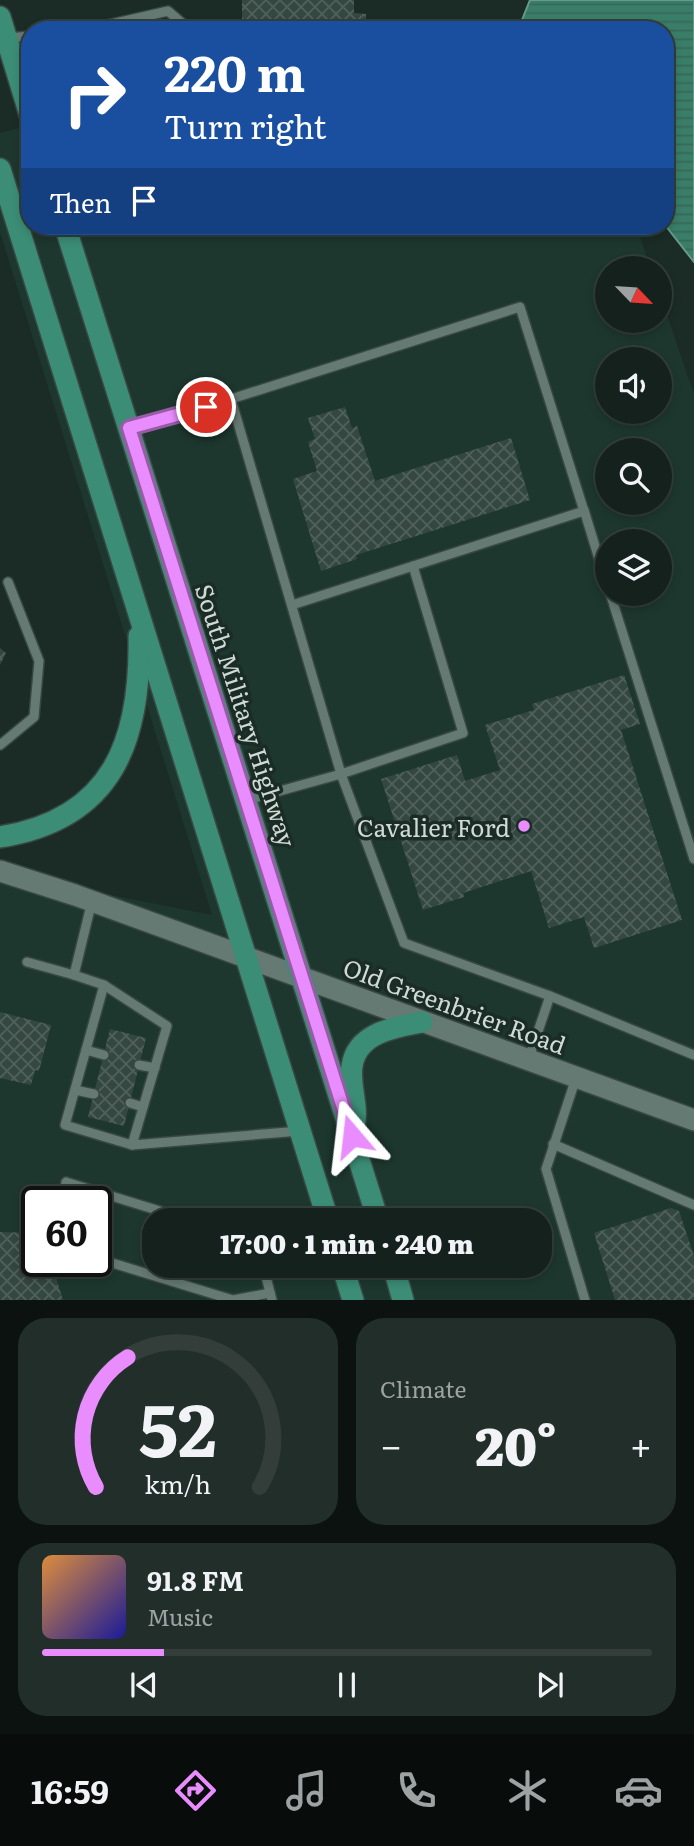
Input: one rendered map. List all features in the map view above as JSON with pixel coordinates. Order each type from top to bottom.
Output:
[{"type":"main road","points":[[0,18],[21,85]]},
{"type":"main road","points":[[0,169],[324,1208]]},
{"type":"main road","name":"South Military Highway","points":[[68,235],[374,1208]]},
{"type":"main road","points":[[0,837],[20,834],[69,815],[97,791],[117,766],[135,718],[140,681],[139,613]]},
{"type":"main road","points":[[352,1136],[357,1112],[352,1066],[360,1048],[384,1030],[422,1022]]},
{"type":"main road","points":[[345,1278],[350,1299]]},
{"type":"main road","points":[[397,1278],[403,1300]]},
{"type":"street","name":"Old Greenbrier Road","points":[[0,871],[92,901],[694,1121]]},
{"type":"lane","points":[[125,21],[169,11],[180,21]]},
{"type":"lane","points":[[7,38],[21,37]]},
{"type":"lane","points":[[129,428],[232,399],[520,307],[595,545]]},
{"type":"lane","points":[[232,399],[341,774],[404,943],[550,996],[694,1055]]},
{"type":"lane","points":[[292,605],[584,510]]},
{"type":"lane","points":[[247,800],[341,774],[463,733],[413,566]]},
{"type":"lane","points":[[0,745],[34,717],[39,661],[8,582]]},
{"type":"lane","points":[[614,606],[694,859]]},
{"type":"lane","points":[[74,975],[92,901]]},
{"type":"lane","points":[[27,962],[104,985],[167,1027],[132,1145]]},
{"type":"lane","points":[[104,985],[65,1125],[132,1145],[300,1131]]},
{"type":"lane","points":[[528,1060],[550,996]]},
{"type":"lane","points":[[86,1050],[104,1055]]},
{"type":"lane","points":[[139,1065],[155,1068]]},
{"type":"lane","points":[[576,1076],[545,1169],[585,1300]]},
{"type":"lane","points":[[75,1090],[94,1094]]},
{"type":"lane","points":[[130,1103],[144,1107]]},
{"type":"lane","points":[[553,1144],[694,1205]]},
{"type":"lane","points":[[65,1186],[66,1182],[79,1186]]},
{"type":"lane","points":[[112,1196],[150,1208]]},
{"type":"lane","points":[[112,1263],[233,1300],[271,1297],[266,1278]]},
{"type":"shaded area","points":[[530,0],[694,0],[694,262],[673,235],[674,21],[522,21]]},
{"type":"shaded area","points":[[21,127],[21,235],[639,235],[647,256],[595,256],[595,333],[672,333],[672,329],[694,394],[694,1300],[0,1300],[0,873],[212,915],[0,232],[0,133]]},
{"type":"building","points":[[242,0],[354,0],[354,13],[366,14],[366,21],[242,21]]},
{"type":"building","points":[[345,407],[352,428],[357,426],[375,481],[511,438],[530,500],[356,555],[357,559],[321,571],[293,479],[317,471],[308,442],[315,439],[308,418]]},
{"type":"building","points":[[0,648],[6,653],[0,665]]},
{"type":"building","name":"Cavalier Ford","points":[[624,675],[640,724],[621,730],[682,920],[594,948],[584,917],[549,928],[531,871],[463,893],[464,897],[423,910],[381,779],[457,755],[465,781],[500,770],[485,725],[534,710],[532,704]]},
{"type":"building","points":[[0,1012],[51,1025],[39,1071],[35,1070],[31,1085],[0,1078]]},
{"type":"building","points":[[110,1029],[146,1038],[124,1126],[88,1117]]},
{"type":"building","points":[[671,1208],[679,1211],[694,1256],[694,1300],[615,1300],[594,1233]]},
{"type":"building","points":[[0,1232],[21,1233],[21,1277],[56,1277],[63,1300],[0,1300]]},
{"type":"place","name":"Cavalier Ford","points":[[524,826]]},
{"type":"route","points":[[206,407],[129,428],[352,1136]]}]
